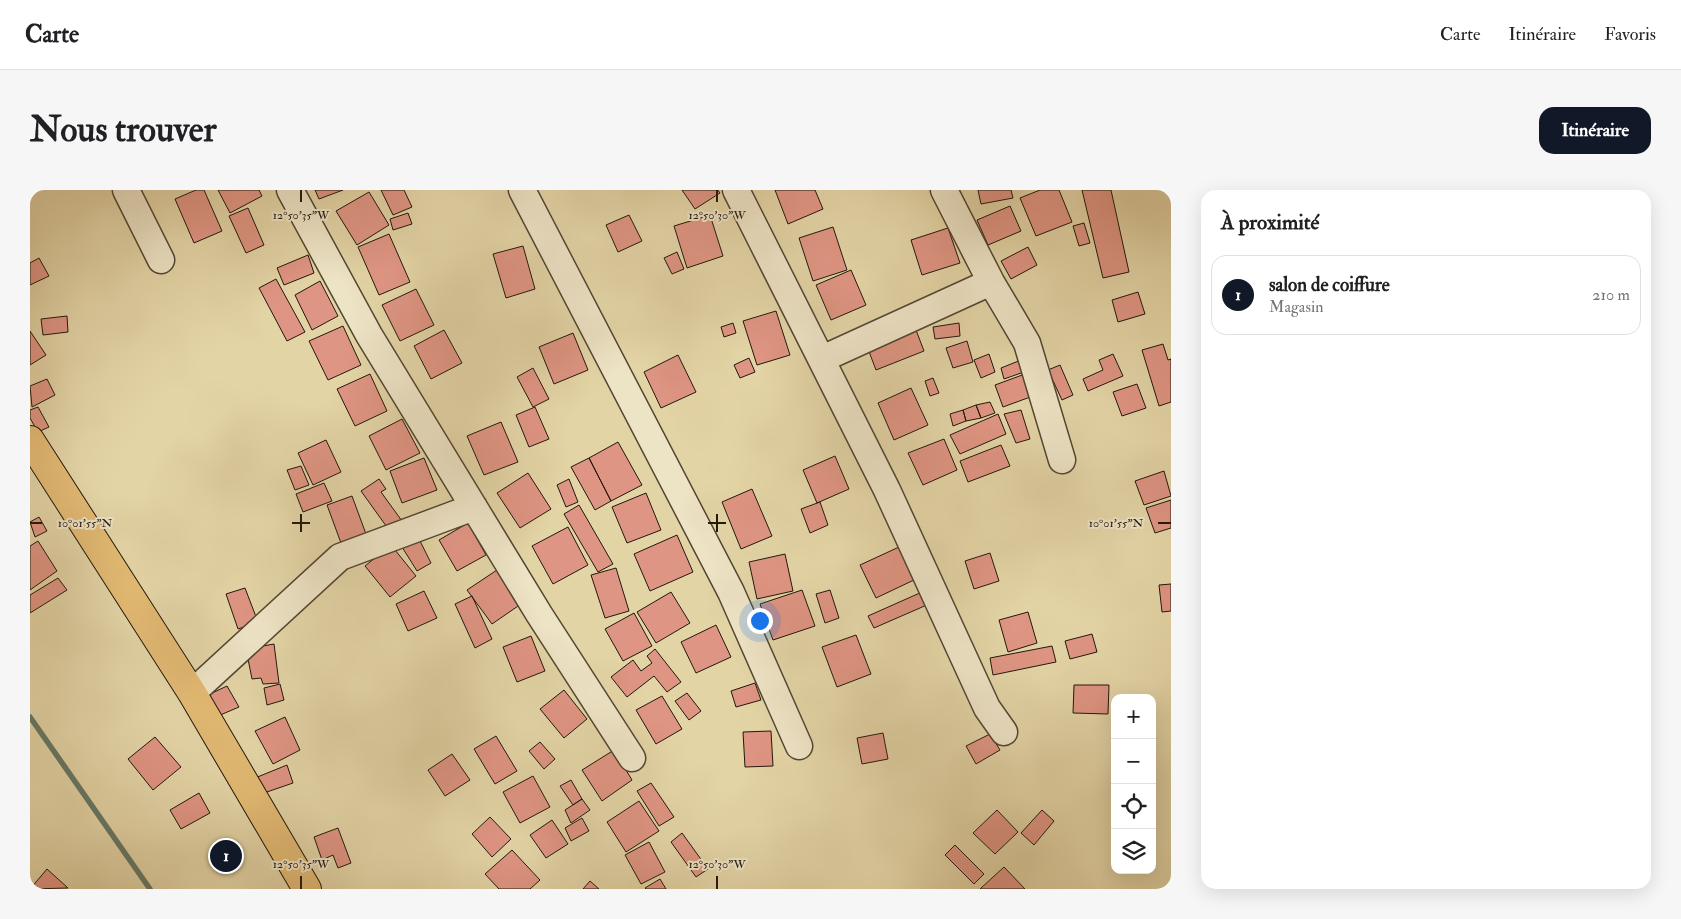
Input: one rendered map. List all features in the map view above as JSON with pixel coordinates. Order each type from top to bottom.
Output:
[{"type":"main road","points":[[30,440],[192,693],[307,889]]},
{"type":"street","points":[[126,190],[162,260]]},
{"type":"street","points":[[290,190],[369,335],[539,614],[632,758]]},
{"type":"street","points":[[522,190],[732,592],[799,746]]},
{"type":"street","points":[[736,190],[887,490],[987,708],[1004,732]]},
{"type":"street","points":[[944,190],[991,282],[1027,344],[1062,460]]},
{"type":"street","points":[[822,360],[991,282]]},
{"type":"street","points":[[192,693],[340,557],[474,508]]},
{"type":"building","points":[[196,190],[204,190],[222,231],[194,243],[175,199]]},
{"type":"building","points":[[218,190],[259,190],[262,196],[230,213]]},
{"type":"building","points":[[315,190],[343,190],[319,199]]},
{"type":"building","points":[[381,190],[404,190],[412,207],[393,215]]},
{"type":"building","points":[[682,190],[718,190],[720,193],[695,209]]},
{"type":"building","points":[[775,190],[815,190],[823,209],[788,224]]},
{"type":"building","points":[[978,190],[1011,190],[1013,198],[981,204]]},
{"type":"building","points":[[1040,190],[1059,190],[1072,222],[1036,236],[1020,198]]},
{"type":"building","points":[[1082,190],[1111,190],[1129,272],[1103,278]]},
{"type":"building","points":[[369,192],[389,225],[357,245],[336,211]]},
{"type":"building","points":[[1010,206],[1021,231],[988,245],[977,220]]},
{"type":"building","points":[[248,208],[264,245],[246,253],[229,216]]},
{"type":"building","points":[[408,213],[412,224],[393,230],[390,219]]},
{"type":"building","points":[[629,215],[642,241],[618,252],[606,225]]},
{"type":"building","points":[[710,215],[723,256],[687,268],[674,226]]},
{"type":"building","points":[[1084,223],[1090,243],[1079,246],[1073,226]]},
{"type":"building","points":[[833,227],[847,270],[813,281],[799,238]]},
{"type":"building","points":[[948,228],[960,263],[922,275],[911,240]]},
{"type":"building","points":[[389,234],[410,282],[379,295],[358,247]]},
{"type":"building","points":[[523,246],[535,289],[506,298],[493,254]]},
{"type":"building","points":[[1028,247],[1037,265],[1011,279],[1001,261]]},
{"type":"building","points":[[677,252],[684,269],[672,274],[664,258]]},
{"type":"building","points":[[308,255],[314,273],[284,285],[277,268]]},
{"type":"building","points":[[39,258],[49,276],[30,285],[30,263]]},
{"type":"building","points":[[851,270],[866,305],[831,320],[816,285]]},
{"type":"building","points":[[276,279],[305,332],[287,341],[259,288]]},
{"type":"building","points":[[320,281],[338,316],[312,330],[295,295]]},
{"type":"building","points":[[416,289],[434,325],[400,341],[382,305]]},
{"type":"building","points":[[1138,292],[1145,314],[1118,322],[1112,300]]},
{"type":"building","points":[[776,311],[790,355],[757,365],[743,321]]},
{"type":"building","points":[[67,316],[68,332],[43,335],[41,319]]},
{"type":"building","points":[[733,323],[736,333],[724,337],[721,327]]},
{"type":"building","points":[[959,323],[960,336],[935,339],[933,327]]},
{"type":"building","points":[[343,326],[361,365],[328,380],[309,341]]},
{"type":"building","points":[[444,330],[462,363],[431,379],[414,346]]},
{"type":"building","points":[[916,330],[924,351],[876,370],[868,349]]},
{"type":"building","points":[[30,331],[46,355],[30,365]]},
{"type":"building","points":[[573,333],[588,370],[554,384],[539,347]]},
{"type":"building","points":[[967,341],[973,362],[953,368],[946,348]]},
{"type":"building","points":[[1163,344],[1168,360],[1171,359],[1171,402],[1159,406],[1142,350]]},
{"type":"building","points":[[989,354],[995,372],[981,378],[974,360]]},
{"type":"building","points":[[1113,354],[1123,376],[1088,391],[1083,379],[1103,370],[1099,360]]},
{"type":"building","points":[[678,355],[696,392],[661,408],[644,372]]},
{"type":"building","points":[[749,358],[755,372],[740,378],[734,365]]},
{"type":"building","points":[[1021,360],[1024,372],[1004,379],[1001,368]]},
{"type":"building","points":[[1060,365],[1073,395],[1062,400],[1048,370]]},
{"type":"building","points":[[533,368],[549,399],[533,407],[517,377]]},
{"type":"building","points":[[370,374],[387,411],[355,426],[337,389]]},
{"type":"building","points":[[1025,374],[1033,396],[1003,407],[995,385]]},
{"type":"building","points":[[933,378],[939,393],[930,396],[925,381]]},
{"type":"building","points":[[47,379],[55,395],[32,407],[30,386]]},
{"type":"building","points":[[1137,384],[1146,408],[1122,416],[1113,392]]},
{"type":"building","points":[[911,388],[928,425],[894,440],[878,403]]},
{"type":"building","points":[[990,402],[995,413],[981,418],[976,405]]},
{"type":"building","points":[[976,405],[981,418],[966,421],[963,410]]},
{"type":"building","points":[[38,407],[49,427],[38,432],[30,418],[30,410]]},
{"type":"building","points":[[535,407],[549,439],[529,447],[516,415]]},
{"type":"building","points":[[963,410],[966,421],[953,426],[950,414]]},
{"type":"building","points":[[1021,410],[1030,439],[1016,443],[1004,414]]},
{"type":"building","points":[[998,414],[1006,434],[960,454],[950,435]]},
{"type":"building","points":[[402,419],[420,453],[386,470],[369,436]]},
{"type":"building","points":[[501,422],[518,462],[484,475],[467,436]]},
{"type":"building","points":[[944,439],[957,470],[923,485],[908,453]]},
{"type":"building","points":[[326,440],[341,472],[313,485],[298,453]]},
{"type":"building","points":[[618,442],[642,485],[611,501],[589,458]]},
{"type":"building","points":[[1001,445],[1010,466],[968,482],[960,461]]},
{"type":"building","points":[[835,456],[849,489],[817,503],[803,470]]},
{"type":"building","points":[[424,458],[437,490],[402,503],[390,471]]},
{"type":"building","points":[[589,458],[611,501],[595,510],[571,467]]},
{"type":"building","points":[[301,466],[309,485],[295,490],[287,470]]},
{"type":"building","points":[[1164,471],[1171,496],[1144,505],[1135,481]]},
{"type":"building","points":[[528,473],[551,509],[520,528],[497,493]]},
{"type":"building","points":[[379,479],[386,489],[381,492],[402,521],[389,530],[361,491]]},
{"type":"building","points":[[569,479],[578,502],[566,507],[557,485]]},
{"type":"building","points":[[324,483],[332,501],[303,512],[296,494]]},
{"type":"building","points":[[752,489],[772,536],[741,549],[722,502]]},
{"type":"building","points":[[646,493],[661,530],[627,543],[612,507]]},
{"type":"building","points":[[352,496],[366,534],[341,543],[327,505]]},
{"type":"building","points":[[1171,500],[1171,528],[1155,533],[1146,508]]},
{"type":"building","points":[[820,502],[828,525],[810,533],[801,509]]},
{"type":"building","points":[[579,505],[613,564],[598,572],[564,514]]},
{"type":"building","points":[[39,517],[47,531],[35,537],[30,522]]},
{"type":"building","points":[[468,523],[486,555],[457,571],[439,540]]},
{"type":"building","points":[[568,527],[588,565],[553,584],[532,546]]},
{"type":"building","points":[[677,535],[693,572],[650,591],[634,554]]},
{"type":"building","points":[[418,537],[431,563],[417,571],[402,547]]},
{"type":"building","points":[[38,541],[57,571],[30,590],[30,546]]},
{"type":"building","points":[[391,545],[416,576],[390,597],[365,566]]},
{"type":"building","points":[[899,547],[914,580],[876,598],[860,565]]},
{"type":"building","points":[[990,553],[999,581],[974,589],[965,561]]},
{"type":"building","points":[[785,554],[793,591],[757,599],[749,562]]},
{"type":"building","points":[[616,568],[629,611],[605,618],[591,575]]},
{"type":"building","points":[[497,570],[521,604],[492,624],[467,590]]},
{"type":"building","points":[[58,578],[67,590],[30,613],[30,595]]},
{"type":"building","points":[[1171,584],[1171,611],[1162,612],[1159,585]]},
{"type":"building","points":[[245,588],[258,622],[238,629],[226,594]]},
{"type":"building","points":[[931,588],[936,601],[874,628],[868,616]]},
{"type":"building","points":[[802,590],[815,626],[773,640],[760,604]]},
{"type":"building","points":[[830,590],[839,618],[825,623],[816,594]]},
{"type":"building","points":[[424,591],[437,618],[408,631],[396,604]]},
{"type":"building","points":[[671,592],[690,623],[656,643],[637,612]]},
{"type":"building","points":[[472,596],[492,639],[475,648],[455,604]]},
{"type":"building","points":[[1028,612],[1037,643],[1008,652],[999,620]]},
{"type":"building","points":[[634,613],[652,646],[623,661],[605,629]]},
{"type":"building","points":[[716,625],[731,657],[696,673],[681,642]]},
{"type":"building","points":[[1092,634],[1097,652],[1070,659],[1065,641]]},
{"type":"building","points":[[856,635],[871,674],[837,687],[822,647]]},
{"type":"building","points":[[531,636],[545,671],[517,682],[503,647]]},
{"type":"building","points":[[274,644],[279,683],[263,684],[261,678],[252,679],[246,649]]},
{"type":"building","points":[[1052,646],[1056,662],[993,675],[990,658]]},
{"type":"building","points":[[655,649],[681,682],[667,692],[654,676],[627,697],[611,677],[633,660],[641,671],[652,663],[647,656]]},
{"type":"building","points":[[755,683],[761,700],[736,707],[731,691]]},
{"type":"building","points":[[280,684],[284,700],[267,705],[264,688]]},
{"type":"building","points":[[1074,685],[1109,685],[1108,714],[1073,713]]},
{"type":"building","points":[[227,686],[239,707],[218,716],[208,695]]},
{"type":"building","points":[[564,690],[587,719],[564,738],[540,709]]},
{"type":"building","points":[[687,693],[701,711],[689,720],[675,701]]},
{"type":"building","points":[[662,696],[682,729],[656,744],[636,710]]},
{"type":"building","points":[[285,717],[300,750],[273,764],[255,731]]},
{"type":"building","points":[[771,731],[773,766],[745,767],[743,732]]},
{"type":"building","points":[[883,733],[888,759],[862,764],[857,738]]},
{"type":"building","points":[[990,734],[1000,750],[976,764],[966,746]]},
{"type":"building","points":[[496,736],[517,771],[495,784],[474,749]]},
{"type":"building","points":[[155,737],[181,767],[153,790],[128,759]]},
{"type":"building","points":[[540,742],[555,759],[544,769],[529,751]]},
{"type":"building","points":[[614,750],[632,780],[602,801],[582,770]]},
{"type":"building","points":[[452,754],[470,780],[445,796],[428,770]]},
{"type":"building","points":[[287,765],[293,783],[261,794],[255,778]]},
{"type":"building","points":[[533,776],[550,807],[520,823],[503,792]]},
{"type":"building","points":[[571,780],[582,799],[573,805],[560,786]]},
{"type":"building","points":[[651,783],[674,817],[659,826],[637,791]]},
{"type":"building","points":[[199,793],[210,813],[181,829],[170,810]]},
{"type":"building","points":[[582,799],[590,810],[571,823],[565,810]]},
{"type":"building","points":[[639,801],[659,831],[626,852],[607,822]]},
{"type":"building","points":[[997,810],[1018,832],[995,854],[973,833]]},
{"type":"building","points":[[1042,810],[1054,821],[1034,845],[1021,833]]},
{"type":"building","points":[[490,817],[511,839],[492,857],[472,834]]},
{"type":"building","points":[[582,818],[589,831],[571,841],[565,828]]},
{"type":"building","points":[[552,820],[568,844],[546,858],[530,835]]},
{"type":"building","points":[[338,828],[351,863],[338,868],[333,855],[322,860],[314,837]]},
{"type":"building","points":[[682,833],[708,869],[696,877],[671,842]]},
{"type":"building","points":[[649,842],[665,872],[641,884],[625,855]]},
{"type":"building","points":[[955,845],[984,874],[974,884],[945,855]]},
{"type":"building","points":[[512,850],[540,880],[530,889],[499,889],[485,874]]},
{"type":"building","points":[[1004,867],[1025,889],[980,889]]},
{"type":"building","points":[[47,869],[68,888],[30,889]]},
{"type":"building","points":[[660,879],[666,889],[645,888]]},
{"type":"building","points":[[590,881],[599,889],[583,889]]},
{"type":"waterway","points":[[30,717],[150,889]]},
{"type":"place","name":"salon de coiffure","points":[[226,856]]}]
